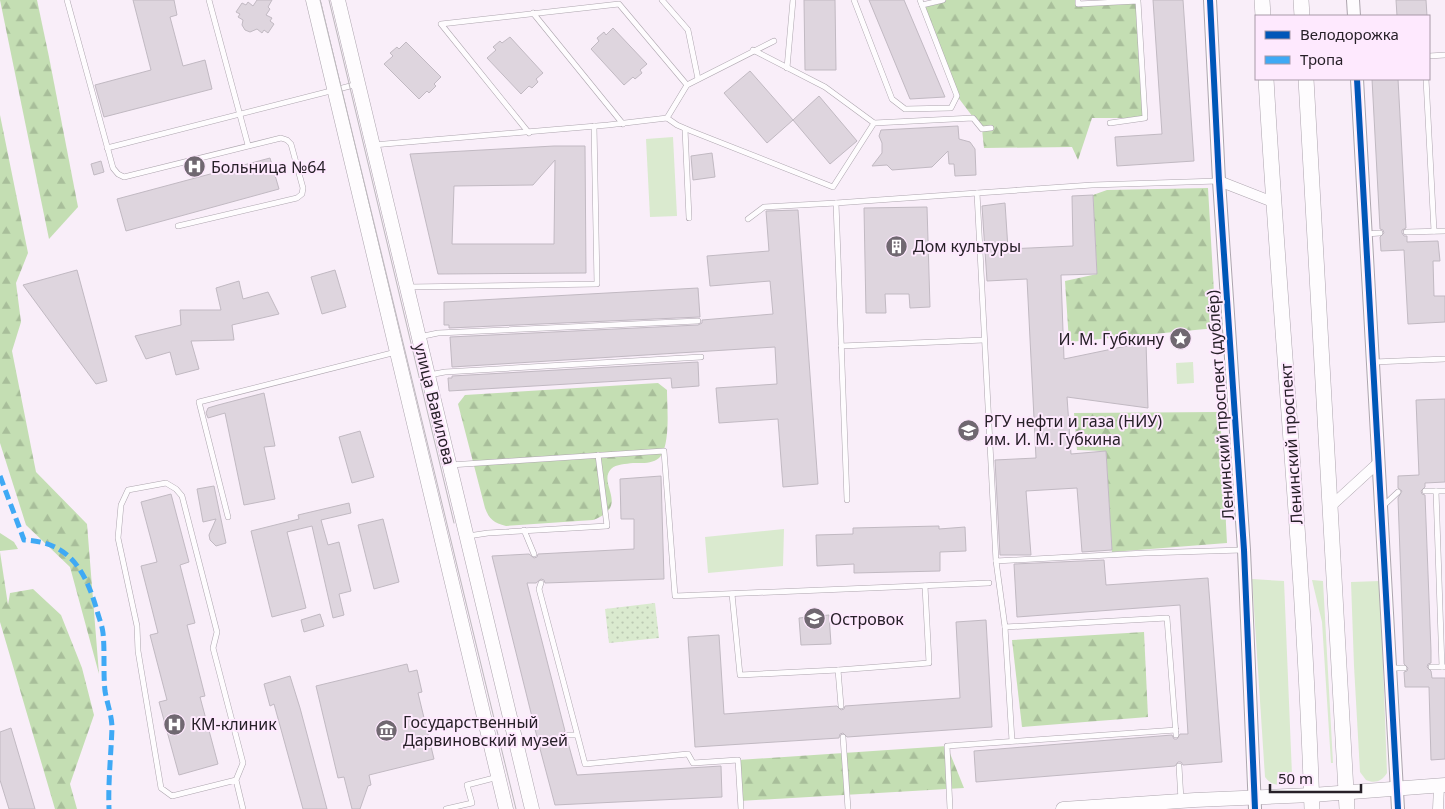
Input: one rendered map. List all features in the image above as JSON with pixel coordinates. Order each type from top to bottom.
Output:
[{"type":"main road","name":"улица Вавилова","points":[[313,0],[506,809]]},
{"type":"main road","name":"улица Вавилова","points":[[338,0],[532,809]]},
{"type":"main road","points":[[1262,0],[1263,15]]},
{"type":"main road","points":[[1301,0],[1302,15]]},
{"type":"main road","name":"Ленинский проспект","points":[[1266,80],[1273,202],[1301,567],[1312,802]]},
{"type":"main road","points":[[1306,80],[1348,809]]},
{"type":"main road","points":[[1063,809],[1188,801],[1255,804],[1312,802],[1346,793],[1442,785]]},
{"type":"street","name":"Ленинский проспект (дублёр)","points":[[1210,0],[1219,181],[1244,550],[1255,804]]},
{"type":"street","points":[[1353,0],[1354,15]]},
{"type":"street","points":[[1357,80],[1398,809]]},
{"type":"street","points":[[1219,181],[1273,202]]},
{"type":"street","points":[[1330,506],[1379,462]]},
{"type":"street","points":[[1438,809],[1442,785]]},
{"type":"street","points":[[1188,801],[1208,809]]},
{"type":"lane","points":[[67,0],[107,148],[113,168],[118,174],[124,177],[281,138],[287,140],[290,144],[303,188],[302,194],[297,198],[178,226]]},
{"type":"lane","points":[[209,0],[248,145]]},
{"type":"lane","points":[[662,0],[688,30],[698,79]]},
{"type":"lane","points":[[787,68],[792,0]]},
{"type":"lane","points":[[854,0],[892,99],[905,109],[950,108],[957,96],[921,2],[942,0]]},
{"type":"lane","points":[[1078,0],[1078,4],[1138,1],[1145,118],[1110,123]]},
{"type":"lane","points":[[529,132],[442,24],[619,4],[686,85]]},
{"type":"lane","points":[[533,13],[623,124]]},
{"type":"lane","points":[[666,118],[686,85],[774,41]]},
{"type":"lane","points":[[753,50],[825,88],[874,123],[973,118],[982,129],[991,128]]},
{"type":"lane","points":[[1430,56],[1445,55]]},
{"type":"lane","points":[[1426,80],[1434,231]]},
{"type":"lane","points":[[107,148],[358,84]]},
{"type":"lane","points":[[373,145],[623,124],[666,118],[685,129],[833,187],[874,123]]},
{"type":"lane","points":[[407,287],[597,284],[594,126]]},
{"type":"lane","points":[[685,129],[689,218]]},
{"type":"lane","points":[[748,219],[764,207],[1092,185],[1219,181]]},
{"type":"lane","points":[[977,193],[996,561],[1005,627],[1012,741]]},
{"type":"lane","points":[[836,203],[847,500]]},
{"type":"lane","points":[[1406,232],[1445,231]]},
{"type":"lane","points":[[1366,234],[1380,233]]},
{"type":"lane","points":[[419,337],[438,333],[698,321]]},
{"type":"lane","points":[[842,346],[984,340]]},
{"type":"lane","points":[[228,517],[199,402],[397,352]]},
{"type":"lane","points":[[428,375],[444,372],[701,357]]},
{"type":"lane","points":[[1374,362],[1445,359]]},
{"type":"lane","points":[[450,465],[664,451],[675,596],[989,583]]},
{"type":"lane","points":[[467,536],[524,530],[606,526],[598,455]]},
{"type":"lane","points":[[236,780],[172,796],[161,788],[138,651],[137,626],[118,538],[121,505],[128,490],[166,483],[176,489],[182,496],[217,632],[212,648],[243,763],[236,780],[243,809]]},
{"type":"lane","points":[[1425,491],[1445,491]]},
{"type":"lane","points":[[1431,667],[1443,667],[1436,491]]},
{"type":"lane","points":[[1381,507],[1398,492]]},
{"type":"lane","points":[[524,530],[534,554]]},
{"type":"lane","points":[[996,561],[1244,550]]},
{"type":"lane","points":[[541,583],[539,590],[585,764],[688,754],[693,763],[738,760],[741,809]]},
{"type":"lane","points":[[732,594],[740,675],[929,663],[925,586]]},
{"type":"lane","points":[[950,809],[947,746],[1176,732],[1167,618],[1005,627]]},
{"type":"lane","points":[[1391,668],[1404,668]]},
{"type":"lane","points":[[838,670],[841,706]]},
{"type":"lane","points":[[566,735],[576,735]]},
{"type":"lane","points":[[843,737],[848,809]]},
{"type":"lane","points":[[518,748],[538,741]]},
{"type":"lane","points":[[1179,766],[1188,801]]},
{"type":"lane","points":[[446,809],[472,802],[468,785],[498,777]]},
{"type":"green space","points":[[0,0],[37,0],[49,57],[78,207],[49,239]]},
{"type":"green space","points":[[943,0],[1079,0],[1078,3],[1138,1],[1145,118],[1092,118],[1078,160],[1072,147],[984,148],[982,129],[957,96],[922,5]]},
{"type":"green space","points":[[0,115],[28,253],[16,283],[21,322],[12,351],[36,472],[87,524],[99,674],[70,567],[26,525],[0,443]]},
{"type":"green space","points":[[673,137],[677,216],[650,217],[646,139]]},
{"type":"green space","points":[[1208,188],[1216,328],[1069,342],[1065,281],[1097,274],[1093,195],[1107,190]]},
{"type":"green space","points":[[1193,362],[1194,383],[1177,384],[1176,363]]},
{"type":"green space","points":[[658,383],[667,390],[668,426],[663,453],[653,461],[621,464],[611,469],[608,481],[612,502],[610,508],[604,514],[593,520],[506,526],[490,518],[485,508],[458,404],[465,395]]},
{"type":"green space","points":[[1220,412],[1227,543],[1112,552],[1106,451],[1077,450],[1074,413]]},
{"type":"green space","points":[[784,529],[783,566],[708,573],[705,537]]},
{"type":"green space","points":[[0,533],[14,542],[18,549],[0,551]]},
{"type":"green space","points":[[0,552],[8,605],[10,593],[33,589],[61,615],[82,668],[94,715],[70,784],[77,809],[55,809],[0,622]]},
{"type":"green space","points":[[1252,579],[1284,581],[1292,775],[1286,782],[1279,785],[1268,781],[1265,777]]},
{"type":"green space","points":[[1312,580],[1323,581],[1333,763],[1331,763],[1322,622]]},
{"type":"green space","points":[[1380,581],[1387,773],[1381,780],[1372,782],[1366,780],[1360,772],[1351,582]]},
{"type":"green space","points":[[655,603],[659,638],[609,643],[605,609]]},
{"type":"green space","points":[[1144,632],[1148,717],[1022,727],[1012,640]]},
{"type":"green space","points":[[947,746],[964,788],[740,801],[738,760]]},
{"type":"building","points":[[133,0],[174,0],[177,15],[170,17],[183,66],[205,60],[212,89],[104,117],[95,85],[151,70]]},
{"type":"building","points":[[257,0],[272,0],[266,15],[272,18],[270,21],[274,24],[268,33],[264,30],[262,33],[257,29],[250,32],[245,30],[242,25],[243,20],[238,17],[240,14],[236,12],[242,3],[246,5],[248,2],[253,6]]},
{"type":"building","points":[[804,0],[835,0],[836,70],[805,70]]},
{"type":"building","points":[[869,0],[904,0],[945,97],[910,99]]},
{"type":"building","points":[[1153,0],[1183,0],[1194,161],[1117,166],[1115,137],[1162,134]]},
{"type":"building","points":[[1396,0],[1426,0],[1427,15],[1397,15]]},
{"type":"building","points":[[613,28],[647,64],[640,70],[642,73],[635,79],[633,77],[624,85],[591,49],[599,41],[597,38],[604,32],[606,35]]},
{"type":"building","points":[[510,37],[543,73],[536,79],[538,82],[532,88],[529,86],[521,94],[487,58],[496,50],[493,47],[500,41],[502,43]]},
{"type":"building","points":[[406,42],[441,77],[429,93],[427,91],[419,99],[384,64],[393,56],[390,53],[397,47],[399,49]]},
{"type":"building","points":[[750,71],[793,120],[767,143],[724,93]]},
{"type":"building","points":[[1372,80],[1398,80],[1406,228],[1402,230],[1402,233],[1404,236],[1407,236],[1407,242],[1438,241],[1440,261],[1433,261],[1434,296],[1445,296],[1445,322],[1408,324],[1404,250],[1381,251],[1380,237],[1384,233],[1380,229]]},
{"type":"building","points":[[819,96],[857,141],[830,164],[793,120]]},
{"type":"building","points":[[958,126],[959,139],[970,142],[975,149],[976,175],[955,176],[954,164],[949,164],[948,151],[932,167],[892,170],[887,165],[872,166],[882,153],[882,143],[879,136],[881,130]]},
{"type":"building","points":[[585,146],[586,273],[438,274],[410,154]],"holes":[[[555,160],[554,244],[452,244],[454,186],[533,185]]]},
{"type":"building","points":[[712,153],[715,177],[693,180],[691,156]]},
{"type":"building","points":[[270,158],[279,189],[126,231],[117,199]]},
{"type":"building","points":[[101,161],[104,172],[94,175],[91,164]]},
{"type":"building","points":[[1093,195],[1097,274],[1061,275],[1064,359],[1146,342],[1148,408],[1067,397],[1071,454],[1106,451],[1112,550],[1082,552],[1077,488],[1026,491],[1031,555],[1000,555],[995,460],[1036,458],[1027,279],[987,281],[982,206],[1005,203],[1008,249],[1073,246],[1072,196]]},
{"type":"building","name":"Дом культуры","points":[[927,207],[930,307],[910,308],[909,294],[885,294],[886,313],[866,313],[864,208]]},
{"type":"building","points":[[798,210],[818,484],[783,487],[778,419],[719,423],[716,388],[777,384],[775,347],[452,367],[450,337],[698,325],[702,323],[702,320],[773,314],[770,281],[710,286],[707,256],[769,251],[766,211]]},
{"type":"building","points":[[77,270],[107,381],[96,384],[23,285]]},
{"type":"building","points":[[335,270],[346,307],[322,314],[311,277]]},
{"type":"building","points":[[239,281],[243,299],[268,292],[279,314],[232,325],[234,340],[191,341],[199,369],[176,375],[170,352],[146,359],[135,336],[181,325],[180,310],[221,310],[216,288]]},
{"type":"building","points":[[698,288],[700,317],[449,328],[449,325],[444,325],[444,302]]},
{"type":"building","points":[[698,362],[699,386],[672,388],[671,378],[449,391],[448,378],[452,378],[452,376]]},
{"type":"building","points":[[264,393],[275,446],[264,447],[275,499],[244,505],[225,413],[208,418],[206,413],[208,408]]},
{"type":"building","points":[[1445,399],[1445,482],[1425,483],[1425,487],[1421,491],[1425,495],[1431,651],[1431,663],[1427,667],[1431,671],[1432,678],[1445,678],[1445,759],[1431,760],[1429,687],[1405,687],[1404,672],[1408,668],[1404,664],[1398,498],[1402,491],[1398,488],[1398,476],[1419,475],[1416,400]]},
{"type":"building","points":[[360,431],[374,477],[352,483],[339,437]]},
{"type":"building","points":[[661,476],[664,579],[545,583],[541,579],[536,583],[527,583],[565,731],[562,735],[563,738],[567,739],[577,775],[721,766],[722,797],[555,805],[539,745],[542,744],[542,740],[541,737],[537,737],[492,556],[529,554],[534,558],[538,554],[634,549],[634,519],[621,519],[620,479]]},
{"type":"building","points":[[214,486],[226,543],[216,546],[210,540],[209,535],[216,519],[203,522],[197,489]]},
{"type":"building","points":[[171,494],[189,562],[180,565],[195,623],[187,625],[205,696],[200,697],[218,764],[179,775],[159,702],[167,700],[150,635],[158,633],[141,566],[157,562],[141,502]]},
{"type":"building","points":[[349,503],[351,513],[321,520],[328,545],[339,542],[351,591],[339,594],[344,615],[333,618],[312,526],[287,532],[306,608],[272,617],[251,531],[299,519],[298,515]]},
{"type":"building","points":[[383,519],[399,582],[374,589],[358,525]]},
{"type":"building","points":[[939,526],[939,529],[965,527],[966,551],[940,552],[940,571],[854,573],[854,564],[817,566],[816,535],[853,534],[853,528]]},
{"type":"building","points":[[1104,560],[1106,585],[1208,578],[1222,762],[1183,765],[1181,762],[1178,762],[1175,766],[976,782],[974,751],[1172,735],[1174,739],[1177,739],[1180,734],[1188,734],[1180,605],[1017,617],[1014,564]]},
{"type":"building","points":[[320,614],[324,626],[304,632],[301,620]]},
{"type":"building","points":[[829,615],[831,644],[801,645],[799,618]]},
{"type":"building","points":[[986,620],[992,727],[847,737],[843,733],[840,734],[839,738],[695,747],[688,637],[719,635],[724,714],[837,706],[841,710],[845,706],[960,698],[956,622]]},
{"type":"building","points":[[407,664],[409,672],[417,670],[422,692],[418,693],[434,759],[369,775],[371,785],[368,786],[360,809],[352,809],[344,777],[338,778],[316,686]]},
{"type":"building","points":[[290,676],[327,809],[303,809],[274,704],[270,706],[264,684]]},
{"type":"building","points":[[11,728],[35,809],[9,809],[0,780],[0,732]]},
{"type":"tram line","points":[[320,0],[516,809]]},
{"type":"tram line","points":[[329,0],[454,523]]},
{"type":"marked path","points":[[0,476],[24,540],[52,546],[72,560],[86,580],[96,607],[103,633],[105,691],[112,723],[109,809]]},
{"type":"cycle path","points":[[1210,0],[1219,181],[1244,550],[1255,809]]},
{"type":"cycle path","points":[[1357,80],[1398,809]]},
{"type":"place","name":"Больница №64","points":[[195,167]]},
{"type":"place","name":"Дом культуры","points":[[897,246]]},
{"type":"place","name":"И. М. Губкину","points":[[1180,339]]},
{"type":"place","name":"РГУ нефти и газа (НИУ) им. И. М. Губкина","points":[[968,430]]},
{"type":"place","name":"Островок","points":[[814,619]]},
{"type":"place","name":"КМ-клиник","points":[[175,724]]},
{"type":"place","name":"Государственный Дарвиновский музей","points":[[387,731]]}]
